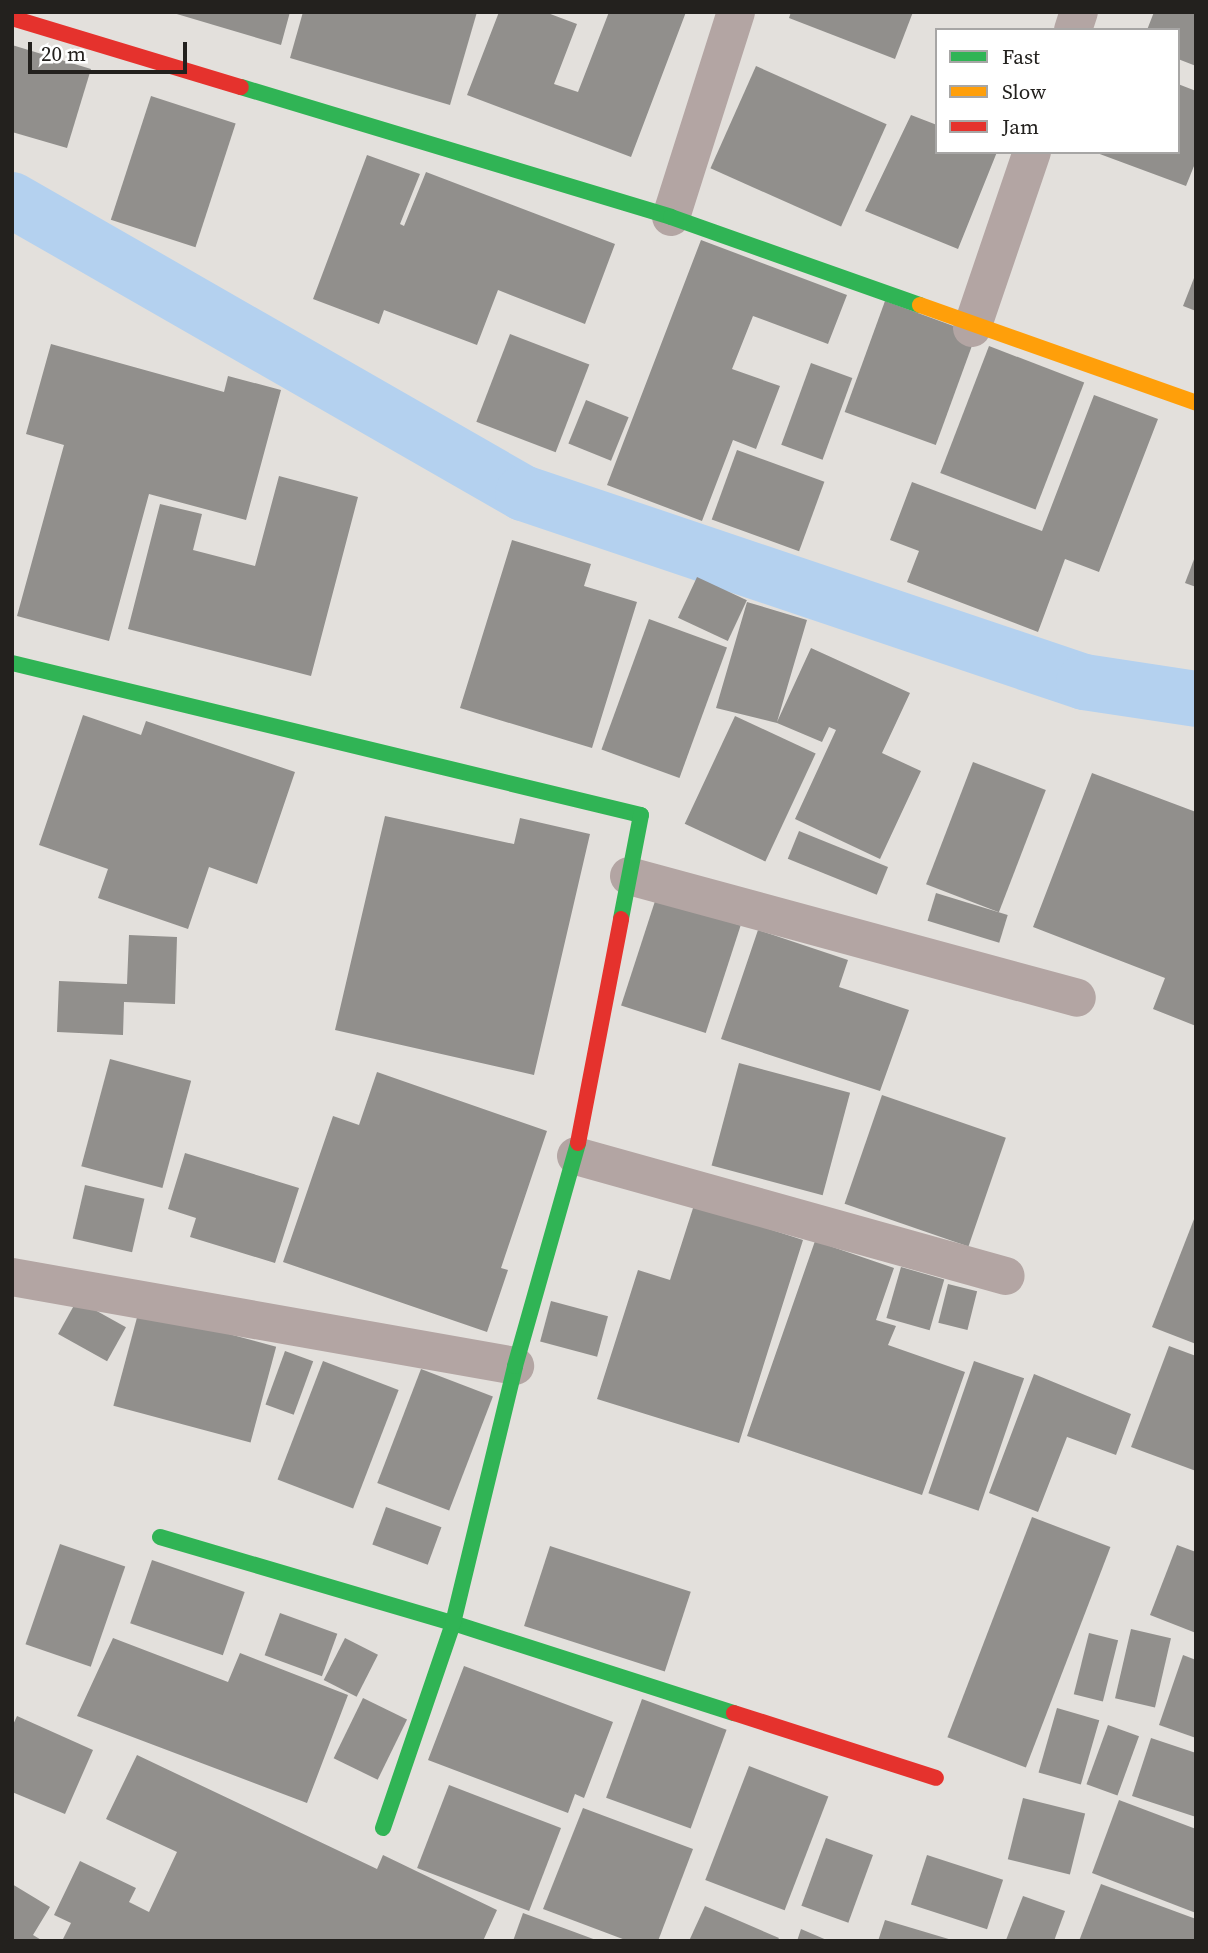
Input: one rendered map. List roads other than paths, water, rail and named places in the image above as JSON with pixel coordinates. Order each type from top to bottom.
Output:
[{"type":"street","points":[[671,217],[736,12]]},
{"type":"street","points":[[12,18],[671,217],[972,328],[1196,403]]},
{"type":"street","points":[[972,328],[1031,154]]},
{"type":"street","points":[[12,663],[641,815],[576,1156],[515,1366],[453,1623],[383,1828]]},
{"type":"street","points":[[629,876],[1077,998]]},
{"type":"street","points":[[576,1156],[1006,1276]]},
{"type":"street","points":[[12,1277],[515,1366]]},
{"type":"street","points":[[160,1537],[453,1623],[936,1778]]},
{"type":"waterway","points":[[12,200],[523,493],[1084,682],[1196,699]]}]
